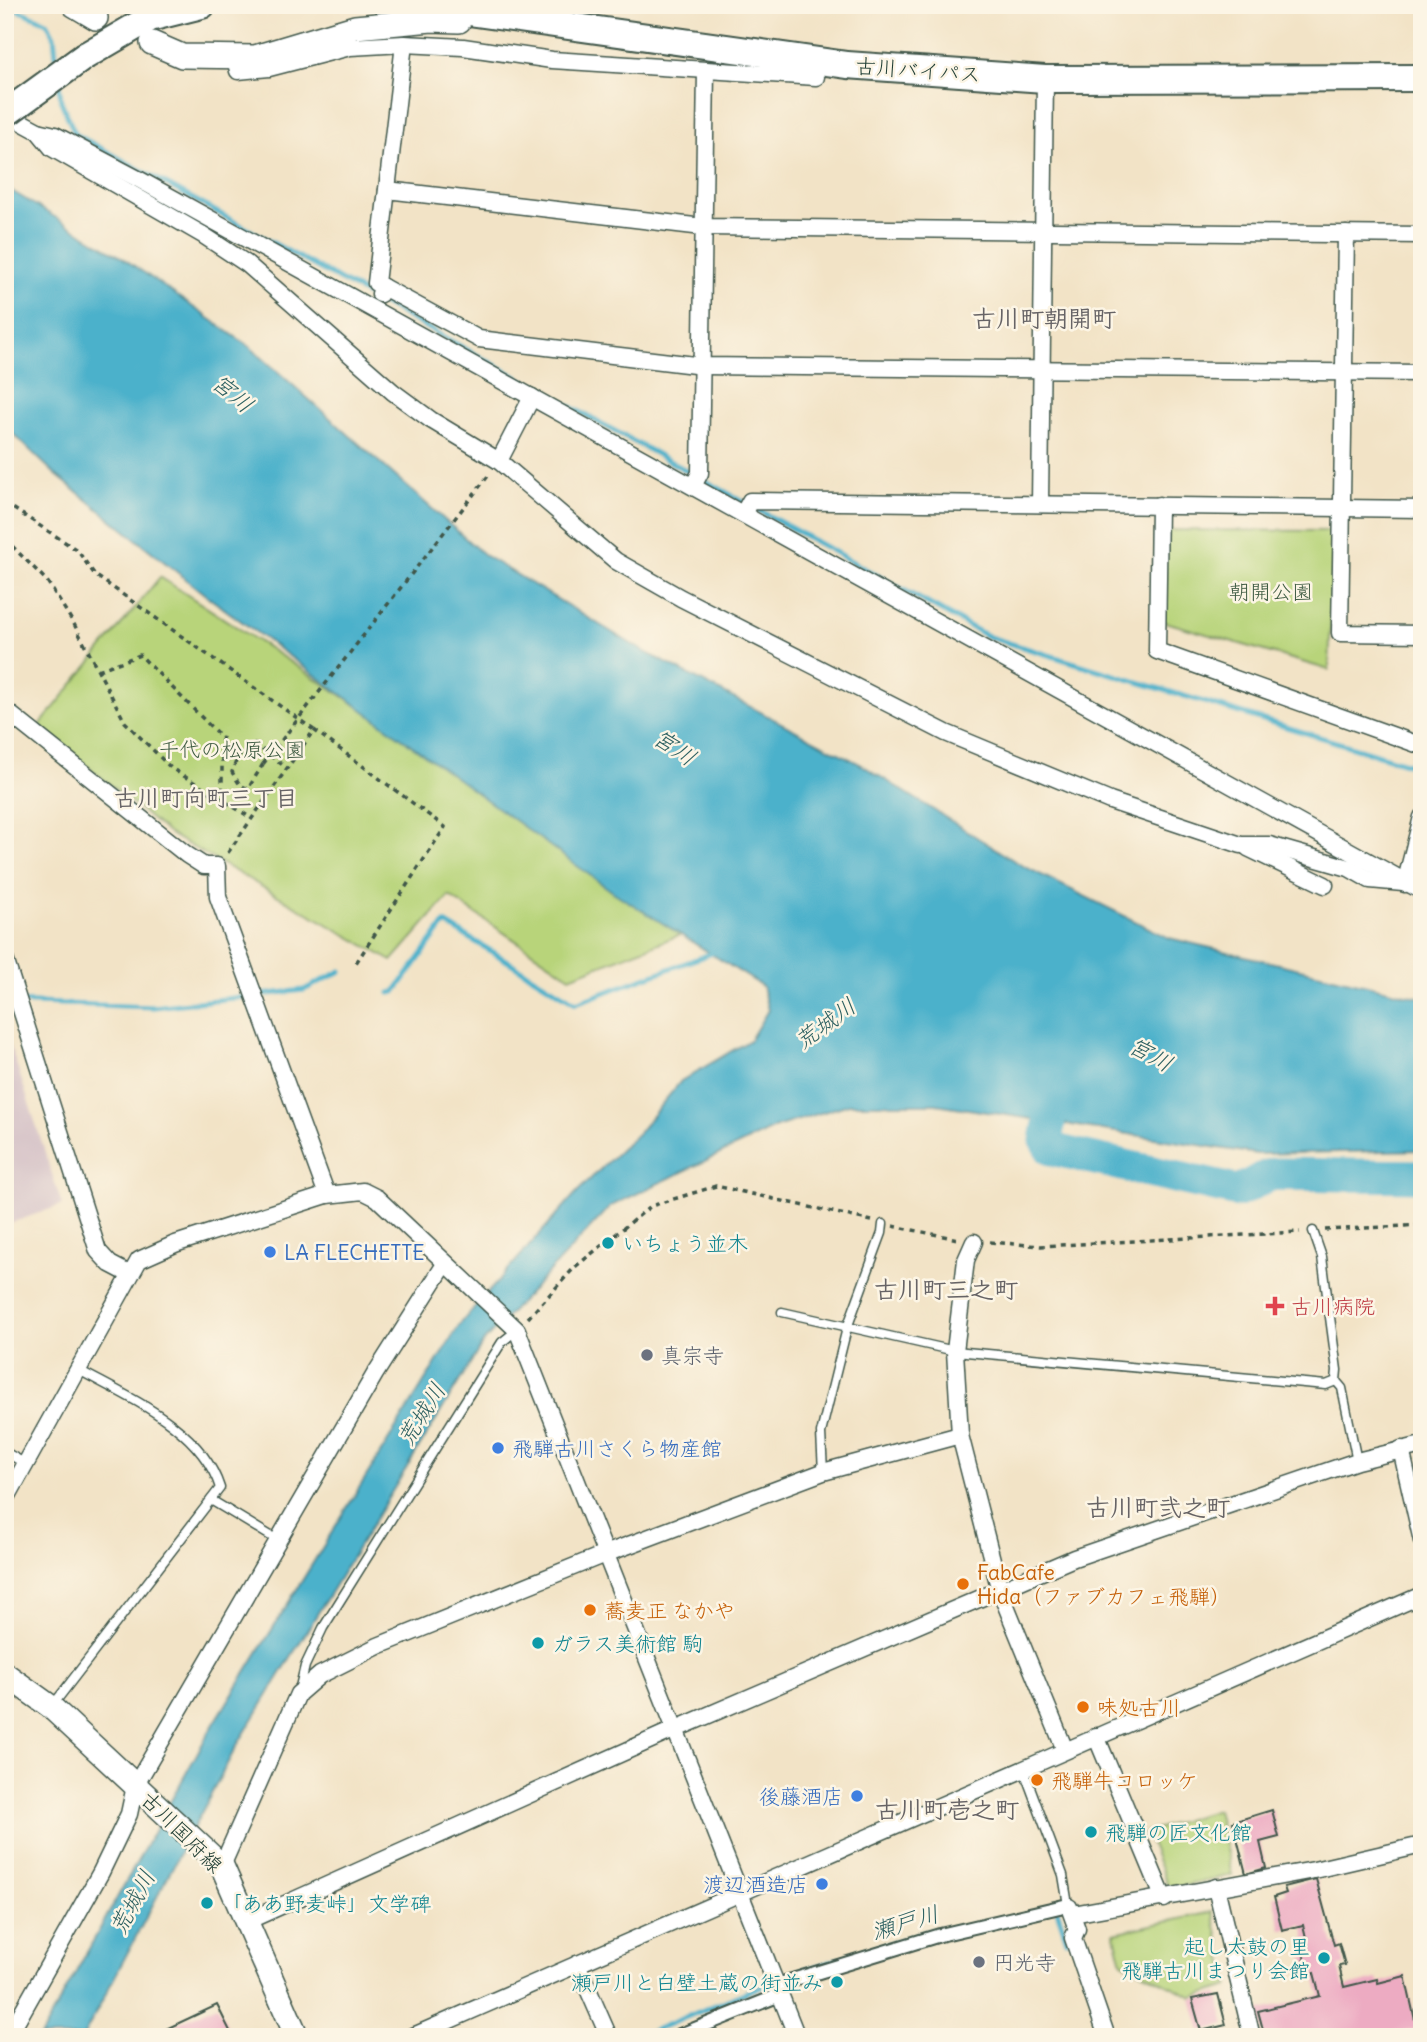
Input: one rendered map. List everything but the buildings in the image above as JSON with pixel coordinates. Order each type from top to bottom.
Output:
[{"type":"highway","points":[[5,114],[85,56],[149,22],[202,5]]},
{"type":"highway","name":"古川バイパス","points":[[419,5],[846,65],[1045,79],[1422,78]]},
{"type":"main road","points":[[74,5],[96,19]]},
{"type":"main road","points":[[149,22],[182,56],[234,58],[255,57],[355,27],[393,23],[432,20],[591,30]]},
{"type":"main road","name":"古川国府線","points":[[5,1674],[51,1707],[219,1863],[297,2037]]},
{"type":"street","points":[[234,58],[238,71],[269,68],[350,47],[404,44],[463,47],[552,60],[816,77]]},
{"type":"street","points":[[377,299],[376,283],[404,44]]},
{"type":"street","points":[[696,480],[703,366],[706,70]]},
{"type":"street","points":[[1040,504],[1041,230],[1045,79]]},
{"type":"street","points":[[5,114],[38,131],[55,135],[377,299],[479,340],[703,366],[1422,373]]},
{"type":"street","points":[[38,131],[52,148],[203,235],[247,264],[393,392],[431,421],[499,461],[616,561],[888,706],[1044,776],[1241,845],[1325,885]]},
{"type":"street","points":[[387,190],[703,227],[1422,235]]},
{"type":"street","points":[[1346,234],[1340,633],[1422,634]]},
{"type":"street","points":[[377,299],[532,397],[696,480],[1373,862],[1405,884],[1422,891]]},
{"type":"street","points":[[499,461],[532,397]]},
{"type":"street","points":[[746,509],[1040,504],[1422,509]]},
{"type":"street","points":[[1158,505],[1157,651],[1422,746]]},
{"type":"street","points":[[5,710],[187,855],[204,866],[217,866],[218,897],[327,1195]]},
{"type":"street","points":[[1405,884],[1422,817]]},
{"type":"street","points":[[1241,845],[1269,845],[1349,868],[1370,880],[1405,884]]},
{"type":"street","points":[[5,960],[97,1251],[110,1264],[129,1274]]},
{"type":"street","points":[[5,1502],[129,1274],[147,1254],[327,1195],[363,1191],[377,1198],[517,1330],[797,2037]]},
{"type":"street","points":[[974,1242],[967,1260],[955,1351],[960,1435],[1000,1591],[1065,1750]]},
{"type":"street","points":[[8,2037],[101,1872],[139,1789],[279,1541],[375,1374],[448,1267]]},
{"type":"street","points":[[219,1863],[298,1694],[320,1675],[378,1646],[605,1554],[823,1472],[960,1435]]},
{"type":"street","points":[[245,1922],[675,1730],[1074,1558],[1357,1461],[1422,1446]]},
{"type":"street","points":[[1401,1449],[1422,1541]]},
{"type":"street","points":[[411,2037],[1422,1595]]},
{"type":"street","points":[[1096,1736],[1164,1899]]},
{"type":"street","points":[[675,2037],[786,1982],[940,1935],[1049,1909],[1164,1899],[1422,1845]]},
{"type":"street","points":[[1216,1888],[1252,2037]]},
{"type":"street","points":[[1068,1908],[1077,1929],[1073,1938],[1107,2037]]},
{"type":"street","points":[[578,1964],[609,2037]]},
{"type":"lane","points":[[823,1472],[821,1433],[847,1328],[883,1224]]},
{"type":"lane","points":[[1313,1231],[1322,1257],[1336,1381],[1342,1388],[1357,1461]]},
{"type":"lane","points":[[782,1312],[955,1351],[1298,1383],[1326,1385],[1336,1381]]},
{"type":"lane","points":[[298,1694],[305,1666],[323,1628],[502,1342],[517,1330]]},
{"type":"lane","points":[[51,1707],[220,1488],[215,1472],[186,1435],[162,1417],[78,1369]]},
{"type":"lane","points":[[5,1451],[26,1464]]},
{"type":"lane","points":[[211,1500],[279,1541]]},
{"type":"lane","points":[[1023,1768],[1063,1875],[1068,1908]]},
{"type":"path","points":[[288,769],[255,744],[237,756],[232,772],[240,785],[248,789],[264,764],[488,476]]},
{"type":"path","points":[[5,503],[77,550],[95,575],[314,730],[444,827],[354,966]]},
{"type":"path","points":[[5,539],[47,580],[125,722],[170,768],[253,819]]},
{"type":"path","points":[[98,670],[140,655],[222,738],[222,799]]},
{"type":"path","points":[[217,866],[314,730]]},
{"type":"path","points":[[517,1330],[575,1267],[651,1206],[716,1186],[737,1193],[974,1242],[1041,1246],[1422,1225]]},
{"type":"shaded area","points":[[5,1029],[62,1205],[5,1225]]},
{"type":"green space","name":"朝開公園","points":[[1164,530],[1334,531],[1329,670],[1162,621]]},
{"type":"green space","name":"千代の松原公園","points":[[160,577],[698,928],[570,977],[449,896],[392,961],[168,833],[39,726]]},
{"type":"green space","points":[[1217,1810],[1232,1875],[1169,1889],[1146,1832]]},
{"type":"green space","points":[[1213,1912],[1229,1986],[1193,1997],[1122,1962],[1114,1933]]},
{"type":"water","points":[[5,187],[123,258],[250,347],[484,555],[643,651],[862,765],[1021,865],[1169,938],[1422,998],[1422,1150],[1257,1154],[936,1104],[849,1104],[776,1127],[611,1206],[484,1341],[236,1747],[83,2037],[40,2037],[209,1732],[460,1324],[578,1191],[638,1133],[681,1081],[750,1040],[768,1010],[762,986],[613,892],[208,597],[55,474],[5,426]]},
{"type":"waterway","points":[[5,5],[47,22],[54,36],[57,66]]},
{"type":"waterway","points":[[59,83],[61,101],[75,134],[989,637],[1422,768]]},
{"type":"waterway","points":[[390,993],[395,992],[445,923],[576,1003],[715,952]]},
{"type":"waterway","points":[[5,1002],[154,1007],[304,990],[341,971]]},
{"type":"waterway","points":[[1056,1079],[1046,1141],[1051,1149],[1237,1191],[1275,1174],[1422,1176]]},
{"type":"waterway","name":"瀬戸川","points":[[1057,1910],[1067,1940]]},
{"type":"waterway","name":"瀬戸川","points":[[780,1978],[931,1931]]},
{"type":"waterway","name":"瀬戸川","points":[[638,2037],[771,1982]]},
{"type":"place","name":"いちょう並木","points":[[608,1243]]},
{"type":"place","name":"LA FLECHETTE","points":[[270,1252]]},
{"type":"place","name":"古川病院","points":[[1275,1306]]},
{"type":"place","name":"真宗寺","points":[[647,1355]]},
{"type":"place","name":"飛騨古川さくら物産館","points":[[498,1448]]},
{"type":"place","name":"FabCafe Hida（ファブカフェ飛騨）","points":[[963,1584]]},
{"type":"place","name":"蕎麦正 なかや","points":[[590,1610]]},
{"type":"place","name":"ガラス美術館 駒","points":[[538,1643]]},
{"type":"place","name":"味処古川","points":[[1083,1707]]},
{"type":"place","name":"飛騨牛コロッケ","points":[[1037,1780]]},
{"type":"place","name":"後藤酒店","points":[[857,1796]]},
{"type":"place","name":"飛騨の匠文化館","points":[[1091,1832]]},
{"type":"place","name":"渡辺酒造店","points":[[822,1884]]},
{"type":"place","name":"「ああ野麦峠」文学碑","points":[[207,1903]]},
{"type":"place","name":"起し太鼓の里 飛騨古川まつり会館","points":[[1324,1958]]},
{"type":"place","name":"円光寺","points":[[979,1962]]},
{"type":"place","name":"瀬戸川と白壁土蔵の街並み","points":[[837,1982]]},
{"type":"district","name":"古川町朝開町","points":[[1044,318]]},
{"type":"district","name":"古川町向町三丁目","points":[[206,797]]},
{"type":"district","name":"古川町三之町","points":[[946,1289]]},
{"type":"district","name":"古川町弐之町","points":[[1158,1507]]},
{"type":"district","name":"古川町壱之町","points":[[947,1809]]},
{"type":"water label","name":"宮川","points":[[233,393]]},
{"type":"water label","name":"宮川","points":[[675,747]]},
{"type":"water label","name":"荒城川","points":[[825,1023]]},
{"type":"water label","name":"宮川","points":[[1151,1054]]},
{"type":"water label","name":"荒城川","points":[[421,1414]]},
{"type":"water label","name":"荒城川","points":[[132,1902]]}]
